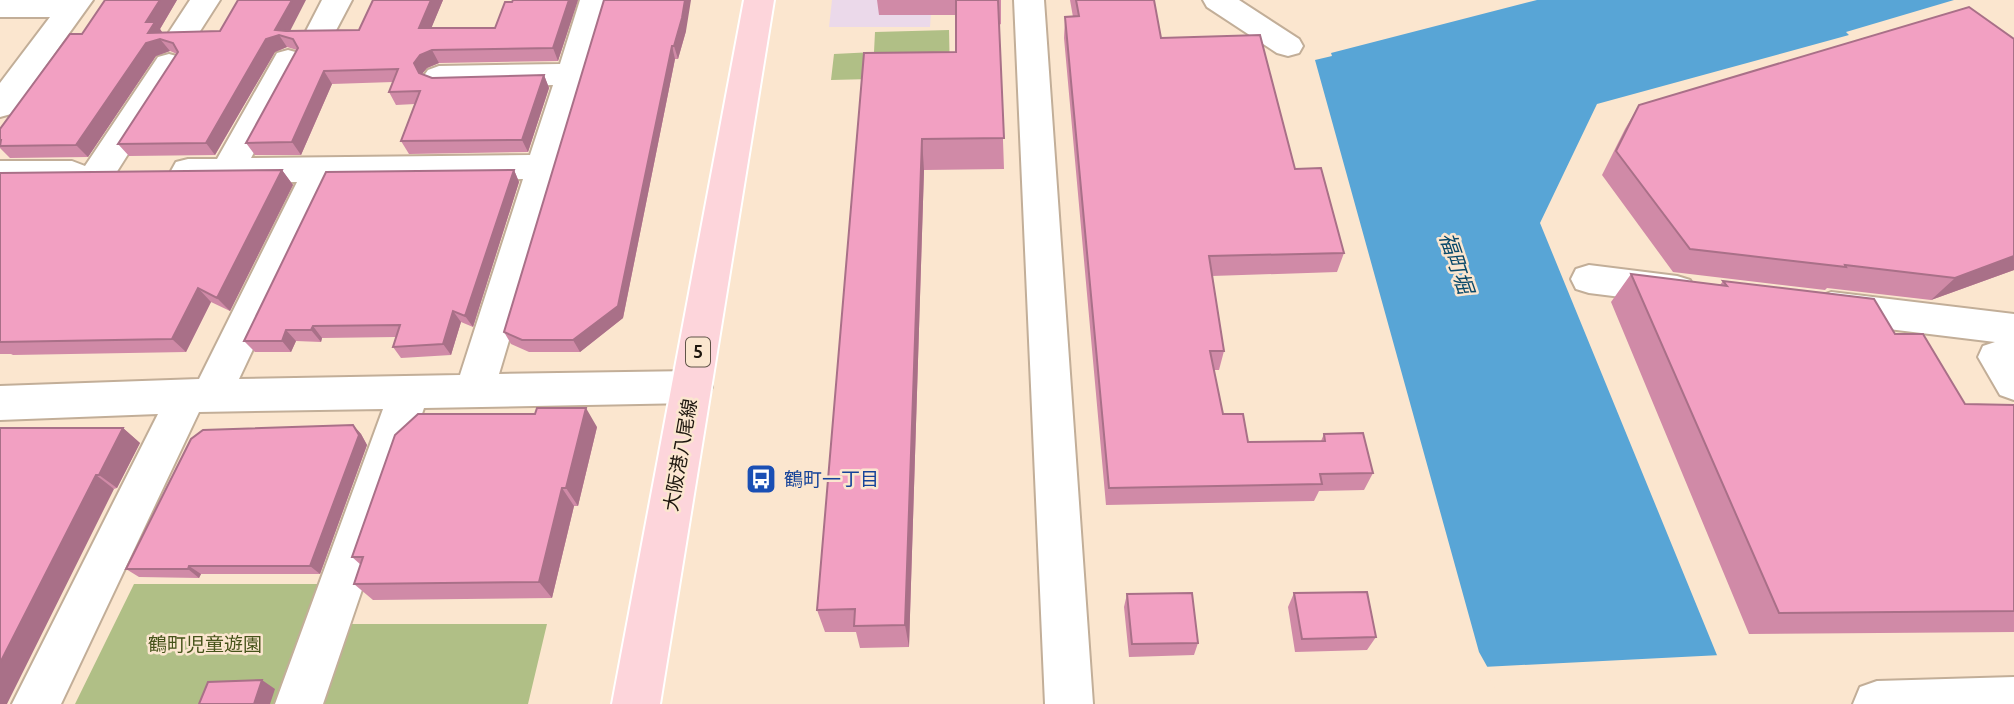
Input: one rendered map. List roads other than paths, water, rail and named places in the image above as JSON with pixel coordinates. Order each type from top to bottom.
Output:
[{"type":"main road","name":"大阪港八尾線","points":[[636,704],[759,0]]},
{"type":"street","points":[[184,32],[205,0]]},
{"type":"street","points":[[321,31],[337,0]]},
{"type":"street","points":[[474,392],[594,0]]},
{"type":"street","points":[[1029,0],[1069,704]]},
{"type":"street","points":[[1217,0],[1289,46]]},
{"type":"street","points":[[0,8],[76,3]]},
{"type":"street","points":[[0,106],[76,3]]},
{"type":"street","points":[[227,171],[288,60]]},
{"type":"street","points":[[99,172],[169,64]]},
{"type":"street","points":[[439,77],[572,74]]},
{"type":"street","points":[[0,173],[543,167]]},
{"type":"street","points":[[36,704],[320,170]]},
{"type":"street","points":[[1588,279],[1712,294]]},
{"type":"street","points":[[1794,303],[2014,329]]},
{"type":"street","points":[[2014,351],[1997,357],[2014,384]]},
{"type":"street","points":[[0,403],[199,396],[692,387]]},
{"type":"street","points":[[299,704],[409,393]]},
{"type":"street","points":[[1877,704],[2014,700]]},
{"type":"water","name":"福町堀","points":[[1537,0],[1954,0],[1846,32],[1849,35],[1597,104],[1540,223],[1737,704],[1508,704],[1479,652],[1315,60],[1332,56],[1331,53]]},
{"type":"place","name":"鶴町一丁目","points":[[761,479]]},
{"type":"park label","name":"鶴町児童遊園","points":[[205,644]]}]
